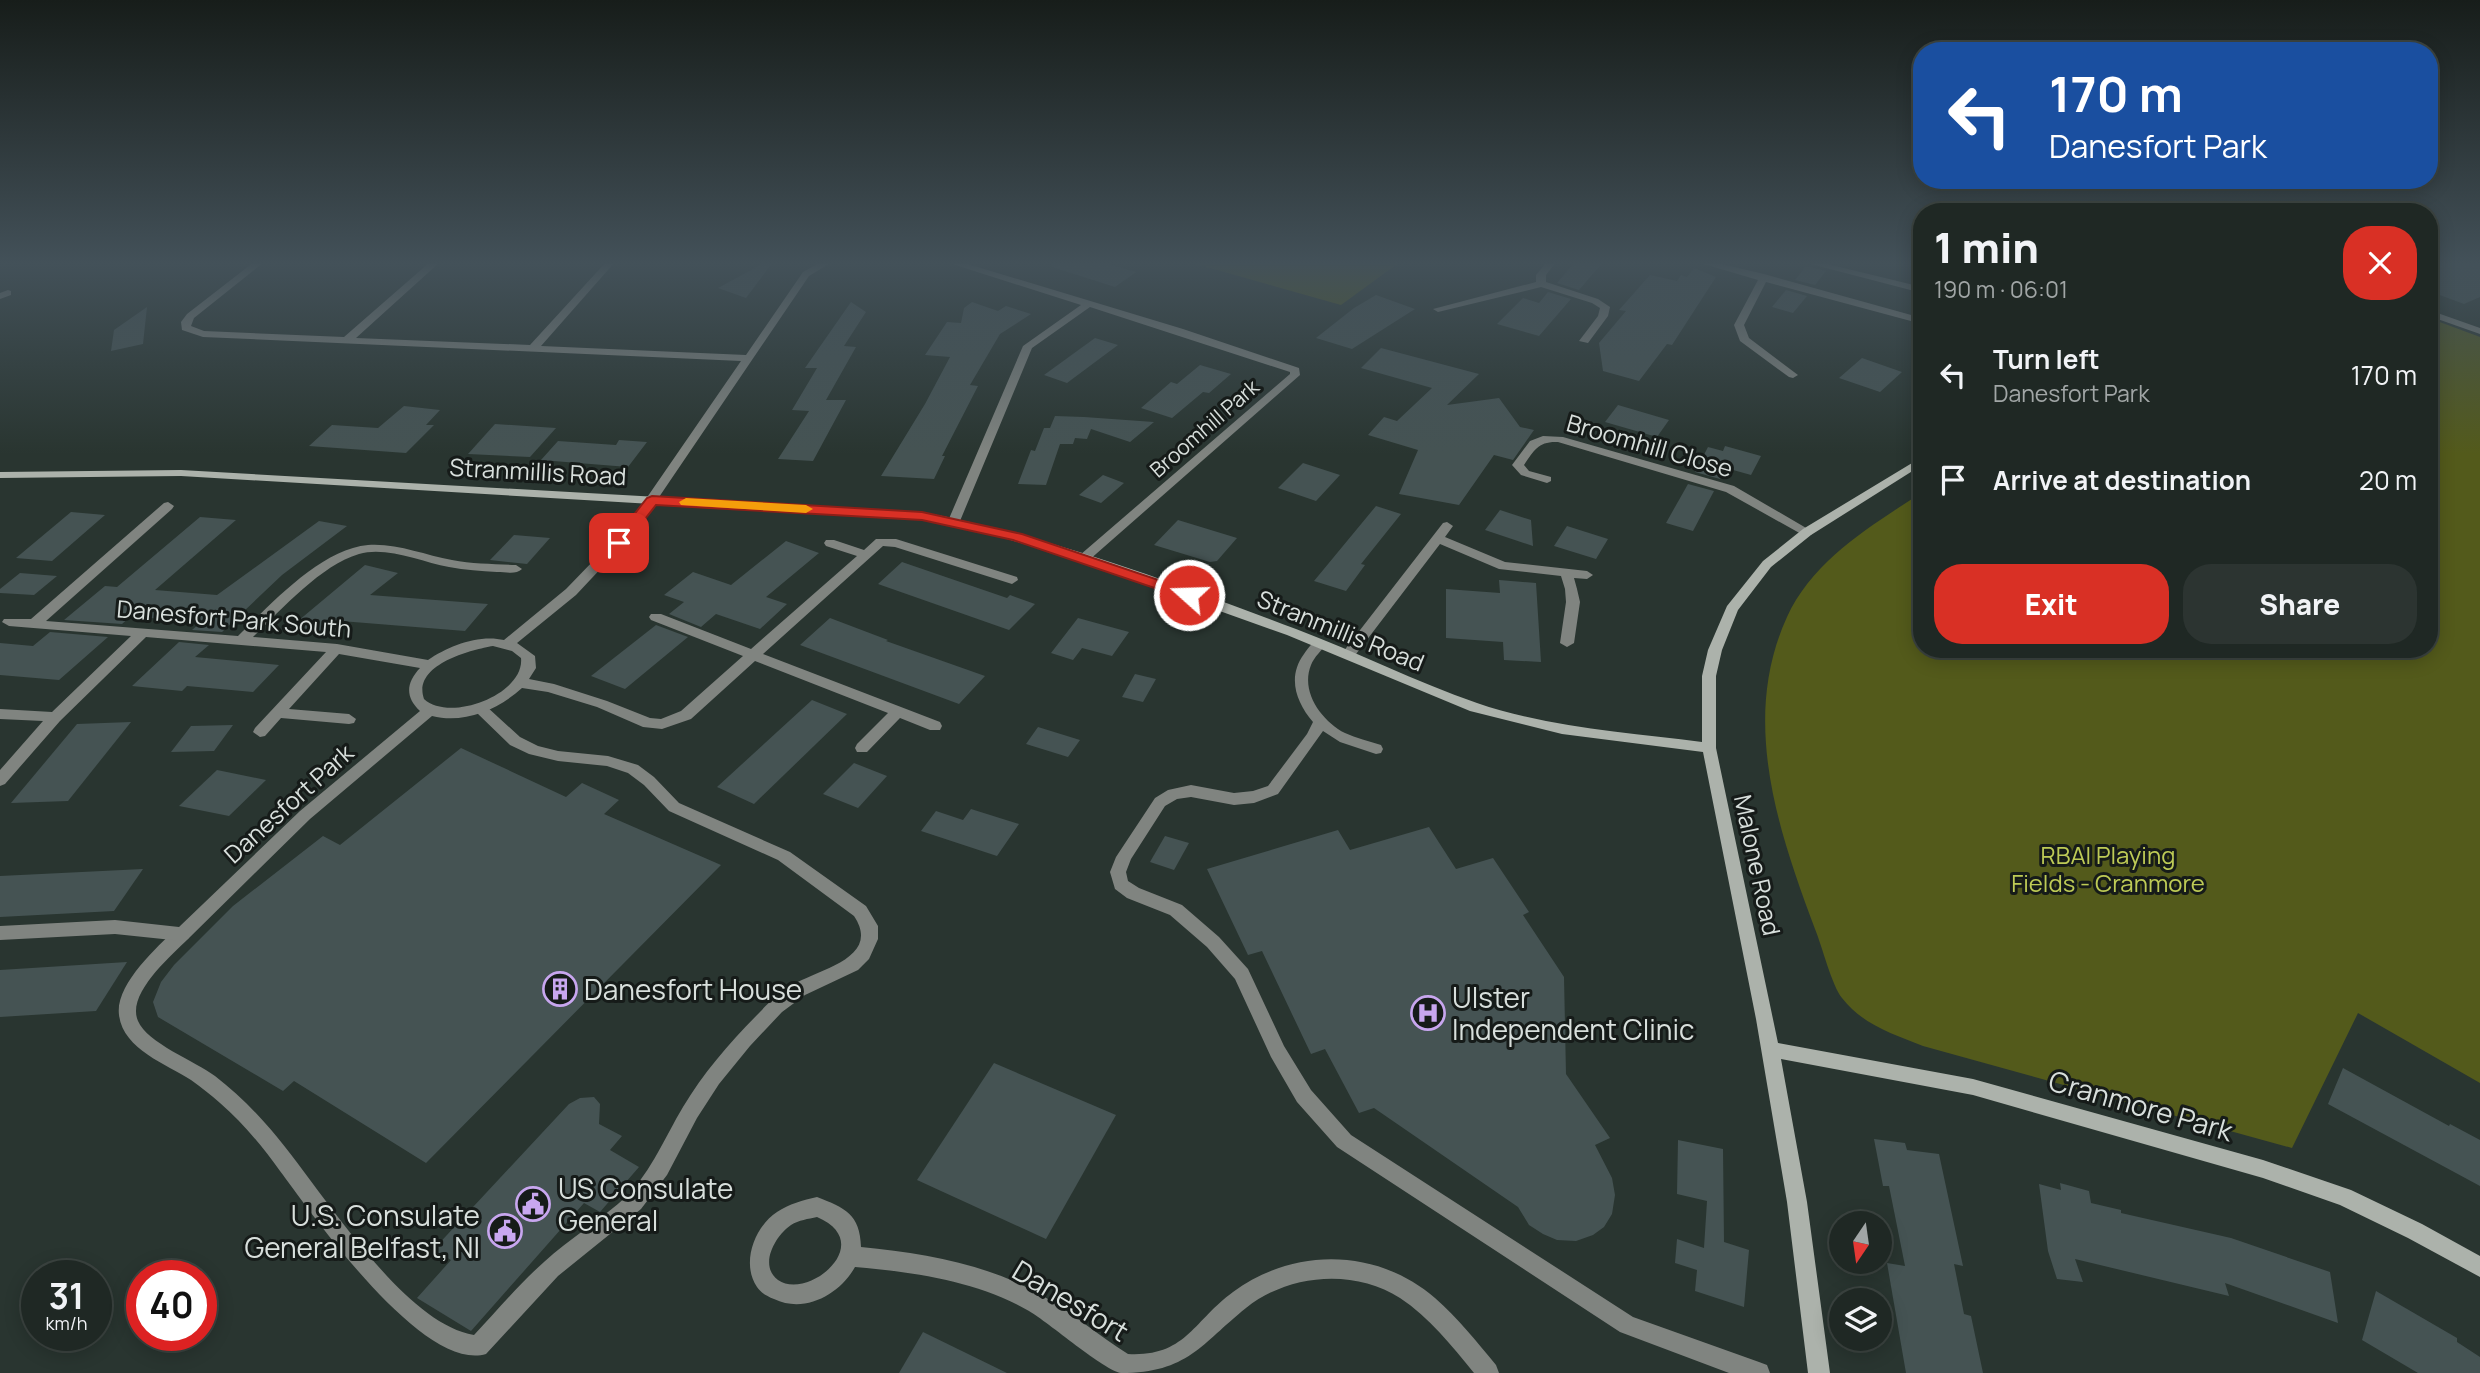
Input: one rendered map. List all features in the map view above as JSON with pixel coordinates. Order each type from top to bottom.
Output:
[{"type":"street","points":[[187,326],[203,334],[748,358]]},
{"type":"street","points":[[347,340],[363,326]]},
{"type":"street","points":[[533,348],[553,326]]},
{"type":"street","points":[[508,644],[571,592],[606,558],[652,500],[770,326]]},
{"type":"street","points":[[954,521],[1028,346],[1056,326]]},
{"type":"street","name":"Broomhill Park","points":[[1084,558],[1295,375],[1295,370],[1157,326]]},
{"type":"street","points":[[1584,341],[1595,326]]},
{"type":"street","points":[[1739,326],[1744,339],[1794,375]]},
{"type":"street","name":"Broomhill Close","points":[[1548,479],[1525,473],[1518,466],[1534,441],[1543,438],[1559,439],[1730,489],[1807,532]]},
{"type":"street","name":"Malone Road","points":[[1819,1373],[1797,1202],[1770,1049],[1709,748],[1709,676],[1714,650],[1732,609],[1767,564],[1807,532],[1913,466]]},
{"type":"street","name":"Stranmillis Road","points":[[0,475],[181,473],[922,516],[954,521],[1084,558],[1320,643],[1475,708],[1526,722],[1595,734],[1709,748]]},
{"type":"street","name":"Danesfort Park South","points":[[34,624],[168,506]]},
{"type":"street","points":[[1348,655],[1447,526]]},
{"type":"street","points":[[1438,539],[1503,566],[1587,575]]},
{"type":"street","points":[[521,683],[549,687],[602,704],[648,723],[662,724],[686,715],[880,542],[896,543],[1012,580]]},
{"type":"street","points":[[830,543],[866,555]]},
{"type":"street","points":[[242,640],[275,608],[330,564],[355,551],[379,550],[454,564],[516,569]]},
{"type":"street","points":[[1567,574],[1573,602],[1567,643]]},
{"type":"street","points":[[656,617],[935,726]]},
{"type":"street","name":"Danesfort Park South","points":[[9,622],[337,648],[430,665]]},
{"type":"street","points":[[0,780],[55,718],[143,632]]},
{"type":"street","points":[[485,643],[508,644],[526,655],[529,663],[521,683],[497,702],[481,709],[453,714],[429,711],[419,705],[415,686],[430,665],[460,649],[485,643]]},
{"type":"street","points":[[1320,643],[1304,665],[1301,677],[1302,692],[1320,722],[1337,734],[1376,749]]},
{"type":"street","points":[[260,732],[337,648]]},
{"type":"street","name":"Danesfort Park","points":[[429,711],[305,815],[182,934],[137,985],[126,1009],[130,1025],[140,1038],[206,1080],[252,1119],[349,1248],[415,1317],[447,1340],[464,1347],[478,1346],[551,1269],[634,1202],[660,1169],[690,1112],[713,1077],[776,1007],[799,990],[852,965],[863,954],[870,939],[870,926],[860,911],[784,856],[674,807],[649,780],[633,769],[608,761],[558,756],[534,750],[515,741],[481,709]]},
{"type":"street","points":[[862,748],[897,712]]},
{"type":"street","points":[[277,713],[349,719]]},
{"type":"street","points":[[0,714],[55,718]]},
{"type":"street","points":[[1320,722],[1313,736],[1273,790],[1254,797],[1234,799],[1191,791],[1173,794],[1160,802],[1124,858],[1118,872],[1121,884],[1133,893],[1176,910],[1213,942],[1242,974],[1277,1051],[1304,1096],[1344,1141],[1627,1325],[1759,1373]]},
{"type":"street","points":[[0,933],[123,927],[155,928],[182,934]]},
{"type":"street","name":"Cranmore Park","points":[[1770,1049],[1973,1087],[2263,1169],[2344,1197],[2415,1231],[2480,1267]]},
{"type":"street","points":[[817,1207],[835,1211],[848,1223],[852,1240],[850,1256],[838,1276],[818,1291],[796,1296],[778,1291],[763,1279],[757,1261],[766,1237],[779,1222],[797,1211],[817,1207]]},
{"type":"street","name":"Danesfort","points":[[850,1256],[913,1261],[991,1283],[1023,1297],[1125,1365],[1144,1369],[1165,1365],[1185,1354],[1239,1301],[1273,1278],[1336,1267],[1364,1271],[1395,1284],[1425,1303],[1459,1337],[1488,1373]]},
{"type":"green space","name":"RBAI Playing Fields - Cranmore","points":[[2438,326],[2451,326],[2480,337],[2480,1083],[2358,1013],[2292,1148],[1923,1046],[1879,1028],[1850,1007],[1838,992],[1831,975],[1777,814],[1765,735],[1766,695],[1773,656],[1787,617],[1798,597],[1828,561],[1913,498],[1913,658],[2438,658]]},
{"type":"building","points":[[120,326],[145,326],[143,344],[111,351],[114,330]]},
{"type":"building","points":[[834,326],[857,326],[844,346],[856,347],[826,400],[846,400],[813,461],[778,459],[809,411],[792,410],[817,368],[805,368]]},
{"type":"building","points":[[944,326],[1012,326],[1000,334],[970,385],[978,386],[942,456],[945,456],[934,479],[881,476],[950,357],[925,355]]},
{"type":"building","points":[[1331,326],[1388,326],[1352,349],[1316,338]]},
{"type":"building","points":[[1504,326],[1548,326],[1539,336]]},
{"type":"building","points":[[1613,326],[1684,326],[1672,345],[1667,344],[1639,381],[1603,371],[1599,343]]},
{"type":"building","points":[[1095,338],[1118,345],[1067,383],[1044,375]]},
{"type":"building","points":[[1381,348],[1479,374],[1447,405],[1499,398],[1520,427],[1534,430],[1513,460],[1494,455],[1459,505],[1399,494],[1418,450],[1368,435],[1384,417],[1397,421],[1432,388],[1361,368]]},
{"type":"building","points":[[1862,358],[1902,372],[1880,392],[1839,378]]},
{"type":"building","points":[[1200,365],[1231,374],[1209,393],[1203,392],[1172,418],[1141,408],[1171,382],[1177,384]]},
{"type":"building","points":[[1618,405],[1669,420],[1657,437],[1605,422]]},
{"type":"building","points":[[404,406],[440,410],[426,425],[434,425],[406,453],[309,446],[332,425],[378,428]]},
{"type":"building","points":[[1055,416],[1154,422],[1130,442],[1091,429],[1087,439],[1075,438],[1073,444],[1060,444],[1046,485],[1018,484],[1031,450],[1035,451],[1044,428],[1050,428]]},
{"type":"building","points":[[495,424],[556,428],[530,457],[468,454]]},
{"type":"building","points":[[619,440],[647,442],[628,467],[541,460],[558,441],[616,445]]},
{"type":"building","points":[[1725,446],[1761,456],[1751,475],[1726,468],[1720,479],[1695,472],[1708,447],[1723,451]]},
{"type":"building","points":[[1303,463],[1340,475],[1316,501],[1278,488]]},
{"type":"building","points":[[1103,475],[1124,483],[1101,503],[1079,495]]},
{"type":"building","points":[[1688,484],[1714,491],[1693,531],[1666,523]]},
{"type":"building","points":[[1376,506],[1401,514],[1361,564],[1365,565],[1346,591],[1314,581]]},
{"type":"building","points":[[1500,510],[1531,520],[1533,546],[1485,530]]},
{"type":"building","points":[[71,512],[105,515],[52,561],[16,558]]},
{"type":"building","points":[[200,517],[236,520],[155,590],[217,595],[319,521],[347,526],[282,575],[222,632],[192,630],[200,623],[131,616],[122,624],[64,620],[105,586],[117,587]]},
{"type":"building","points":[[1178,520],[1237,538],[1217,561],[1210,562],[1154,545]]},
{"type":"building","points":[[1567,526],[1608,539],[1596,559],[1554,546]]},
{"type":"building","points":[[514,535],[550,538],[527,564],[490,560]]},
{"type":"building","points":[[786,541],[819,553],[766,597],[787,604],[760,629],[716,614],[701,627],[669,614],[684,602],[664,595],[693,572],[731,585]]},
{"type":"building","points":[[902,562],[1007,598],[1010,595],[1035,604],[1009,630],[878,584]]},
{"type":"building","points":[[365,565],[398,573],[370,595],[488,604],[465,631],[341,621],[328,633],[292,626]]},
{"type":"building","points":[[20,573],[57,576],[34,595],[0,593],[0,589]]},
{"type":"building","points":[[1499,580],[1536,583],[1541,662],[1504,660],[1503,642],[1446,638],[1446,589],[1500,593]]},
{"type":"building","points":[[830,618],[985,676],[959,704],[800,645]]},
{"type":"building","points":[[1078,618],[1129,632],[1112,656],[1082,648],[1073,660],[1051,653]]},
{"type":"building","points":[[656,625],[688,637],[625,689],[591,676]]},
{"type":"building","points":[[50,632],[108,637],[59,680],[0,675],[0,643],[33,646]]},
{"type":"building","points":[[179,642],[209,645],[195,657],[279,665],[253,692],[187,686],[182,691],[132,686]]},
{"type":"building","points":[[1135,674],[1156,679],[1143,702],[1122,697]]},
{"type":"building","points":[[812,700],[847,714],[754,804],[717,787]]},
{"type":"building","points":[[131,722],[68,801],[11,803],[77,724]]},
{"type":"building","points":[[233,725],[214,751],[171,752],[191,726]]},
{"type":"building","points":[[1038,727],[1080,740],[1068,757],[1026,744]]},
{"type":"building","points":[[461,748],[566,797],[582,783],[619,800],[604,814],[721,865],[426,1163],[294,1081],[283,1091],[158,1017],[153,1002],[161,982],[174,965],[233,906],[323,836],[340,845]]},
{"type":"building","points":[[854,763],[887,776],[858,808],[823,794]]},
{"type":"building","points":[[217,770],[266,780],[229,816],[179,806]]},
{"type":"building","points":[[971,809],[1019,824],[997,856],[921,831],[936,811],[963,820]]},
{"type":"building","name":"Ulster Independent Clinic","points":[[1429,827],[1456,869],[1493,858],[1529,912],[1523,915],[1564,977],[1566,1074],[1610,1138],[1595,1145],[1612,1178],[1615,1195],[1612,1214],[1604,1227],[1593,1235],[1576,1241],[1557,1240],[1543,1234],[1529,1225],[1518,1207],[1374,1108],[1359,1113],[1325,1049],[1311,1054],[1262,951],[1248,955],[1207,869],[1338,830],[1350,850]]},
{"type":"building","points":[[1165,836],[1189,843],[1174,870],[1150,862]]},
{"type":"building","points":[[143,869],[114,911],[0,917],[0,876]]},
{"type":"building","points":[[127,962],[96,1011],[0,1017],[0,970]]},
{"type":"building","points":[[994,1063],[1116,1115],[1046,1239],[917,1180]]},
{"type":"building","points":[[2343,1068],[2480,1140],[2480,1186],[2328,1104]]},
{"type":"building","name":"U.S. Consulate General Belfast, NI","points":[[594,1097],[600,1104],[599,1124],[622,1136],[610,1150],[639,1167],[600,1212],[584,1203],[471,1331],[417,1298],[451,1260],[433,1250],[569,1104],[580,1098]]},
{"type":"building","points":[[1874,1139],[1905,1143],[1907,1150],[1939,1154],[1963,1266],[1954,1264],[1964,1314],[1971,1316],[1983,1373],[1906,1373],[1889,1274],[1892,1274],[1892,1264],[1905,1266],[1889,1186],[1883,1186]]},
{"type":"building","points":[[1678,1140],[1723,1149],[1724,1242],[1749,1250],[1744,1307],[1695,1291],[1697,1270],[1675,1263],[1677,1239],[1704,1248],[1707,1201],[1677,1194]]},
{"type":"building","points":[[2060,1183],[2089,1191],[2091,1203],[2121,1210],[2121,1213],[2231,1238],[2330,1272],[2338,1323],[2225,1283],[2229,1296],[2075,1259],[2083,1282],[2057,1279],[2048,1251],[2039,1184],[2061,1190]]},
{"type":"building","points":[[2376,1291],[2457,1338],[2457,1342],[2480,1357],[2480,1373],[2418,1373],[2362,1340]]},
{"type":"building","points":[[923,1332],[1007,1373],[899,1373]]},
{"type":"slow traffic","points":[[686,502],[806,509]]},
{"type":"place","name":"Danesfort House","points":[[560,989]]},
{"type":"place","name":"Ulster Independent Clinic","points":[[1428,1013]]},
{"type":"place","name":"US Consulate General","points":[[533,1204]]},
{"type":"place","name":"U.S. Consulate General Belfast, NI","points":[[505,1231]]},
{"type":"route","points":[[619,543],[652,500],[922,516],[1017,537],[1189,595]]}]
